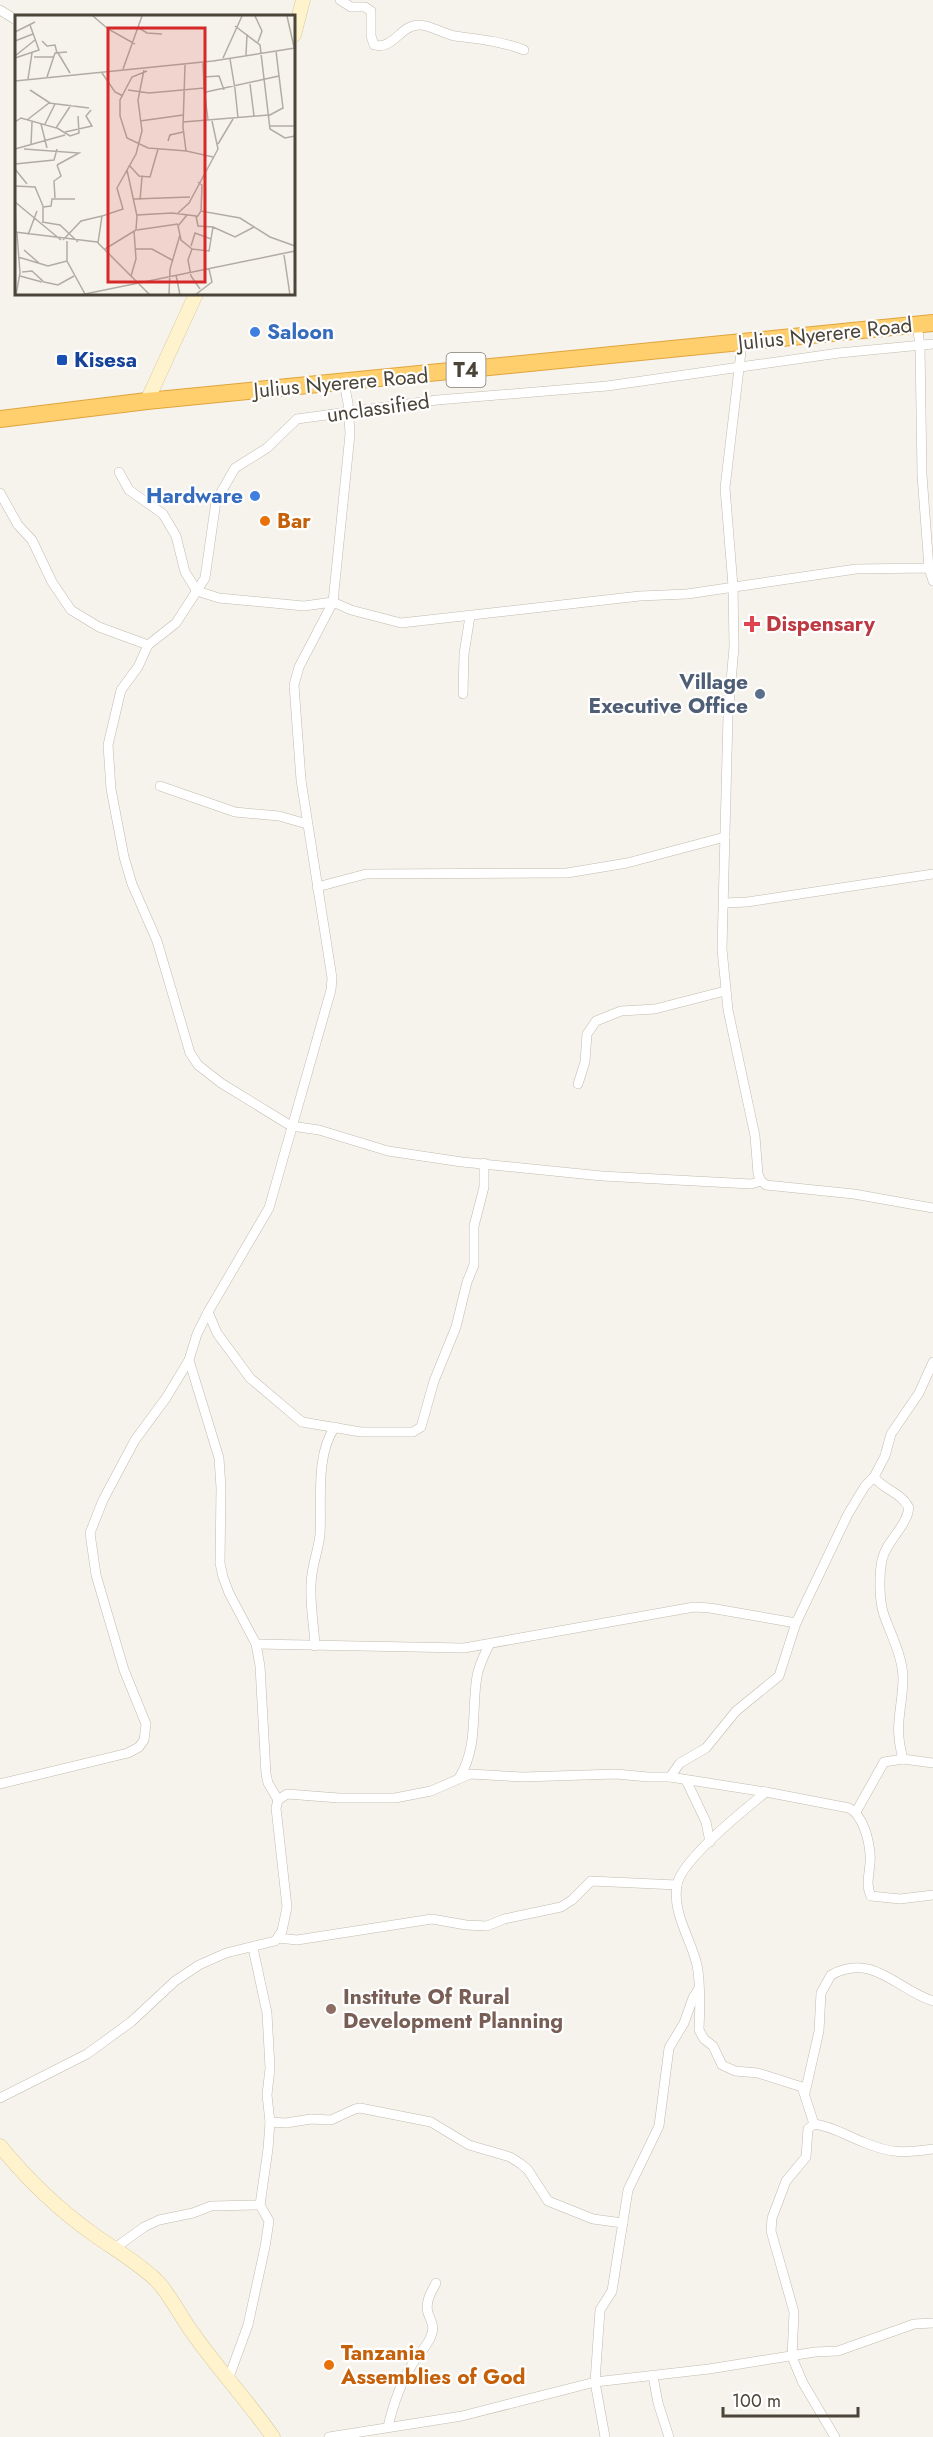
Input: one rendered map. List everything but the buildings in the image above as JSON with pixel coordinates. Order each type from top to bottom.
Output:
[{"type":"highway","name":"Julius Nyerere Road","points":[[0,418],[147,401],[925,323]]},
{"type":"street","points":[[296,26],[303,0]]},
{"type":"street","points":[[340,0],[351,6],[365,7],[371,11],[371,36],[374,45],[386,46],[403,32],[418,25],[455,36],[507,44],[524,50]]},
{"type":"street","points":[[0,10],[15,19]]},
{"type":"street","points":[[147,401],[195,296]]},
{"type":"street","points":[[925,323],[920,346],[922,464],[929,568],[933,581]]},
{"type":"street","points":[[742,343],[735,422],[727,457],[725,488],[733,586],[734,647],[728,716],[722,949],[725,992],[755,1136],[758,1174],[766,1185],[854,1194],[933,1208]]},
{"type":"street","name":"unclassified","points":[[148,645],[176,623],[206,578],[216,501],[235,468],[267,448],[297,419],[437,400],[607,386],[839,353],[933,344]]},
{"type":"street","points":[[0,1784],[128,1753],[140,1747],[144,1740],[145,1717],[132,1693],[124,1670],[96,1575],[90,1533],[135,1440],[166,1398],[189,1360],[197,1334],[208,1312],[269,1208],[331,990],[332,978],[316,887],[300,770],[294,685],[299,667],[333,602],[350,434],[344,383]]},
{"type":"street","points":[[922,464],[933,465]]},
{"type":"street","points":[[119,472],[129,490],[164,514],[176,536],[185,572],[197,591],[219,598],[304,606],[333,602],[351,610],[400,623],[640,596],[687,594],[856,568],[929,568]]},
{"type":"street","points":[[0,493],[18,525],[32,540],[52,582],[71,610],[99,627],[148,645],[138,667],[121,690],[108,746],[111,789],[124,857],[132,884],[157,941],[190,1053],[198,1065],[221,1083],[291,1126],[319,1130],[388,1151],[602,1176],[751,1184],[761,1181]]},
{"type":"street","points":[[463,694],[464,654],[470,616]]},
{"type":"street","points":[[160,786],[219,808],[235,812],[279,816],[307,824]]},
{"type":"street","points":[[316,887],[366,874],[567,873],[627,864],[725,837]]},
{"type":"street","points":[[724,903],[747,902],[933,874]]},
{"type":"street","points":[[578,1084],[585,1062],[587,1034],[596,1021],[621,1011],[655,1009],[725,992]]},
{"type":"street","points":[[208,1312],[217,1333],[250,1378],[302,1422],[361,1431],[413,1432],[421,1427],[434,1381],[456,1327],[467,1282],[474,1265],[474,1226],[484,1187],[484,1163]]},
{"type":"street","points":[[189,1360],[219,1458],[220,1552],[223,1577],[256,1644],[260,1666],[266,1774],[268,1783],[278,1800]]},
{"type":"street","points":[[670,1777],[680,1762],[706,1748],[735,1711],[779,1676],[796,1623],[849,1514],[865,1486],[874,1478],[885,1456],[891,1434],[919,1394],[933,1362]]},
{"type":"street","points":[[315,1646],[310,1585],[320,1538],[321,1484],[325,1449],[328,1436],[335,1427]]},
{"type":"street","points":[[874,1478],[904,1499],[909,1508],[897,1534],[885,1549],[881,1576],[884,1614],[892,1633],[903,1676],[897,1727],[903,1759]]},
{"type":"street","points":[[256,1644],[464,1648],[694,1607],[796,1623]]},
{"type":"street","points":[[459,1778],[469,1758],[474,1728],[477,1678],[489,1645]]},
{"type":"street","points":[[933,1763],[903,1759],[887,1760],[880,1765],[856,1812],[871,1855],[868,1886],[872,1896],[900,1899],[933,1895]]},
{"type":"street","points":[[0,2098],[87,2054],[131,2022],[175,1981],[199,1965],[226,1953],[271,1944],[278,1938],[282,1931],[287,1907],[276,1808],[278,1800],[286,1794],[339,1798],[395,1798],[431,1791],[459,1778],[481,1774],[523,1777],[616,1774],[670,1777],[765,1792],[856,1812]]},
{"type":"street","points":[[686,1780],[706,1822],[710,1842]]},
{"type":"street","points":[[765,1792],[694,1857],[676,1885],[677,1904],[685,1935],[697,1966],[699,2030],[704,2039],[713,2046],[722,2066],[735,2071],[758,2073],[789,2081],[802,2087],[814,2124]]},
{"type":"street","points":[[278,1938],[297,1940],[432,1919],[481,1927],[504,1919],[561,1907],[572,1900],[591,1881],[676,1885]]},
{"type":"street","points":[[229,2377],[248,2325],[269,2221],[260,2205],[270,2122],[267,2095],[270,2068],[267,2013],[253,1948]]},
{"type":"street","points":[[804,2093],[819,2031],[821,1993],[831,1975],[849,1969],[871,1970],[891,1977],[911,1992],[933,2001]]},
{"type":"street","points":[[605,2437],[595,2382],[600,2310],[612,2291],[628,2190],[659,2126],[669,2048],[684,2023],[698,1990]]},
{"type":"street","points":[[270,2122],[331,2120],[360,2108],[396,2117],[426,2121],[469,2145],[501,2154],[520,2164],[528,2170],[548,2201],[593,2218],[623,2223]]},
{"type":"street","points":[[814,2124],[830,2127],[886,2150],[904,2153],[933,2149]]},
{"type":"street","points":[[814,2124],[808,2129],[806,2157],[786,2181],[770,2224],[794,2312],[792,2357],[803,2383],[835,2437]]},
{"type":"street","points":[[0,2146],[26,2177],[66,2213],[158,2282],[193,2334],[229,2377],[273,2437]]},
{"type":"street","points":[[115,2248],[144,2227],[159,2220],[193,2213],[211,2206],[260,2205]]},
{"type":"street","points":[[388,2427],[393,2406],[412,2364],[431,2336],[432,2322],[428,2313],[428,2301],[436,2283]]},
{"type":"street","points":[[329,2437],[462,2416],[595,2382],[653,2376],[815,2352],[838,2351],[914,2324],[933,2324]]},
{"type":"street","points":[[653,2376],[657,2403],[669,2437]]},
{"type":"place","name":"Saloon","points":[[255,332]]},
{"type":"place","name":"Kisesa","points":[[62,360]]},
{"type":"place","name":"Hardware","points":[[255,496]]},
{"type":"place","name":"Bar","points":[[265,521]]},
{"type":"place","name":"Dispensary","points":[[752,624]]},
{"type":"place","name":"Village Executive Office","points":[[760,694]]},
{"type":"place","name":"Institute Of Rural Development Planning","points":[[331,2009]]},
{"type":"place","name":"Tanzania Assemblies of God","points":[[329,2365]]}]
